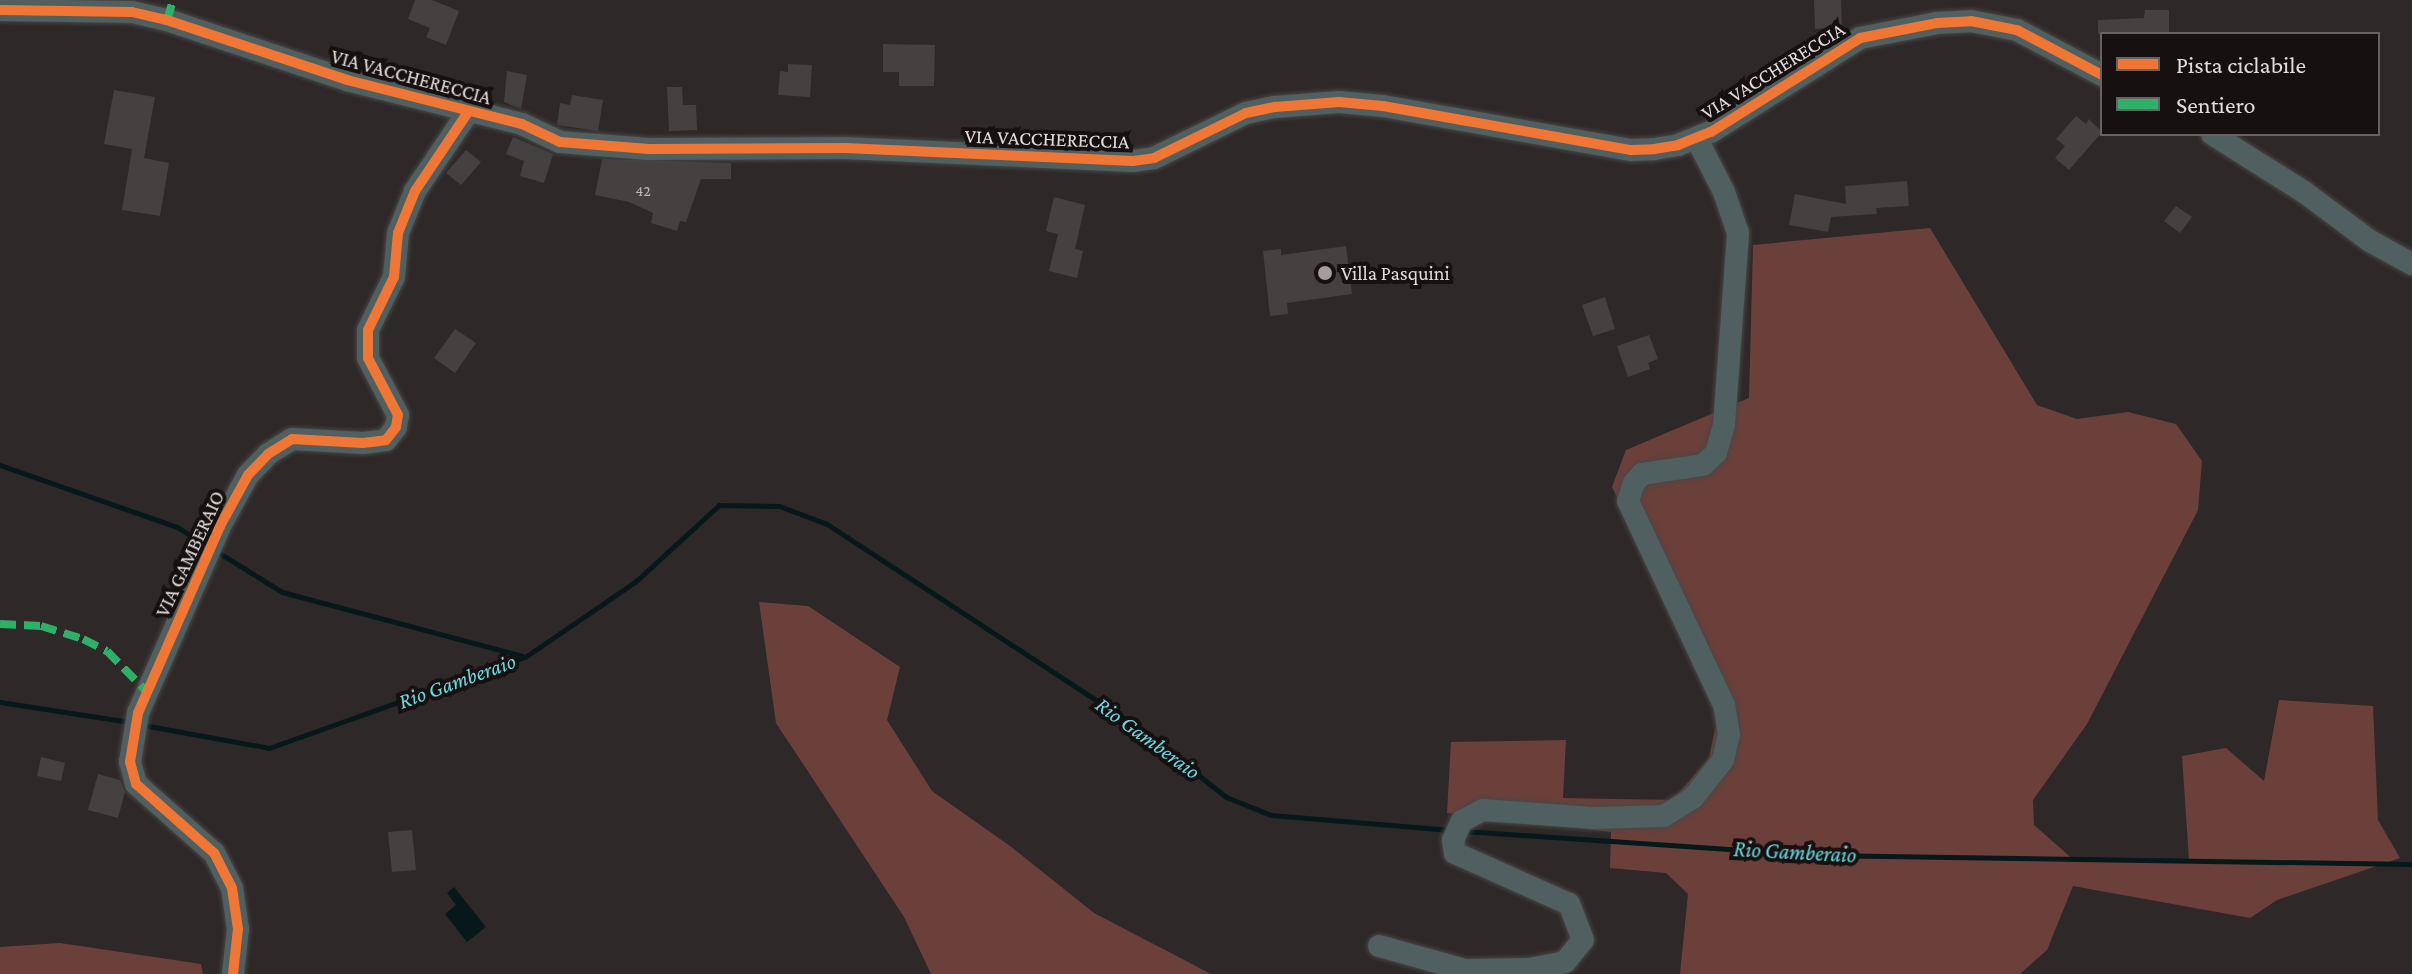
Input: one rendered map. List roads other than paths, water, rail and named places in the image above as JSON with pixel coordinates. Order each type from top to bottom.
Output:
[{"type":"street","name":"VIA VACCHERECCIA","points":[[0,10],[132,12],[167,20],[347,80],[522,124],[560,142],[649,149],[845,148],[1098,160],[1154,158],[1246,113],[1309,103],[1383,106],[1631,150],[1654,149],[1697,139],[1771,96],[1849,43],[1937,23],[1971,21],[2017,30],[2100,74]]},
{"type":"street","name":"VIA GAMBERAIO","points":[[233,974],[238,929],[232,888],[214,853],[136,784],[130,762],[138,713],[220,526],[248,475],[268,454],[292,439],[363,443],[386,440],[396,427],[398,415],[368,358],[368,330],[394,277],[398,233],[415,191],[468,112]]},
{"type":"street","points":[[2215,136],[2304,192],[2370,241],[2412,264]]},
{"type":"street","points":[[1379,946],[1465,970],[1529,969],[1565,962],[1583,940],[1569,904],[1455,853],[1453,840],[1462,821],[1483,810],[1594,818],[1664,816],[1693,798],[1723,760],[1729,735],[1724,705],[1628,501],[1634,483],[1642,474],[1703,465],[1716,453],[1724,425],[1738,233],[1724,192],[1697,139]]},
{"type":"waterway","points":[[0,465],[177,527],[204,544]]},
{"type":"waterway","name":"Rio Gamberaio","points":[[143,725],[269,748],[525,657],[635,582],[719,505],[779,506],[827,524],[1140,729],[1226,797],[1271,815],[1450,830]]},
{"type":"waterway","points":[[216,551],[282,592],[522,656]]},
{"type":"waterway","name":"Rio Gamberaio","points":[[0,702],[129,722]]},
{"type":"waterway","name":"Rio Gamberaio","points":[[1464,831],[1817,855],[2412,864]]},
{"type":"place","name":"Villa Pasquini","points":[[1325,273]]}]
